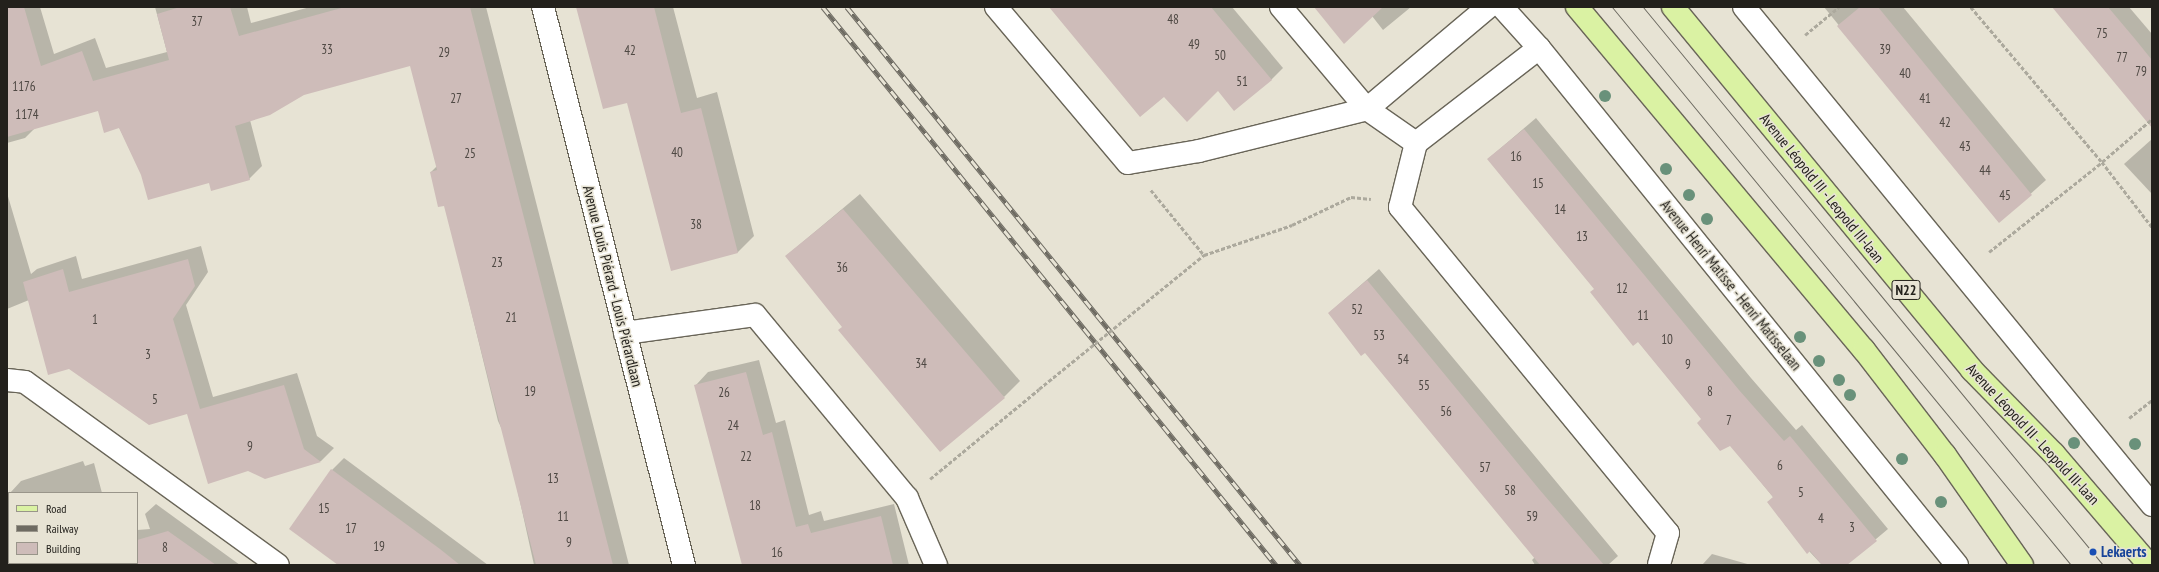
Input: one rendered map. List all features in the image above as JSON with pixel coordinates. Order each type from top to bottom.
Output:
[{"type":"main road","points":[[1577,7],[1864,350],[1946,455],[2022,565]]},
{"type":"main road","name":"Avenue Léopold III - Leopold III-laan","points":[[1673,7],[1972,370],[2054,454],[2149,565]]},
{"type":"street","name":"Avenue Louis Piérard - Louis Piérardlaan","points":[[543,7],[684,565]]},
{"type":"street","points":[[996,7],[1128,163],[1199,151],[1367,109],[1488,7]]},
{"type":"street","points":[[1282,7],[1367,109],[1416,143]]},
{"type":"street","name":"Avenue Henri Matisse - Henri Matisselaan","points":[[1502,7],[1540,48],[1957,565]]},
{"type":"street","points":[[1744,7],[2152,505]]},
{"type":"street","points":[[1540,48],[1416,143],[1400,207],[1668,533],[1659,565]]},
{"type":"street","points":[[625,333],[755,315],[907,498],[936,565]]},
{"type":"street","points":[[7,380],[25,382],[278,565]]},
{"type":"path","points":[[1803,36],[1839,7]]},
{"type":"path","points":[[1972,7],[2102,162],[2152,227]]},
{"type":"path","points":[[1989,252],[2102,162],[2152,119]]},
{"type":"path","points":[[907,498],[1038,389],[1204,255],[1292,224],[1351,197],[1382,200],[1400,207]]},
{"type":"path","points":[[1164,205],[1204,255]]},
{"type":"path","points":[[2129,418],[2152,400]]},
{"type":"building","points":[[7,7],[24,7],[41,66],[82,51],[93,81],[169,60],[157,14],[180,7],[230,7],[239,36],[345,7],[470,7],[613,565],[536,565],[444,206],[438,207],[430,172],[437,170],[410,66],[304,95],[270,115],[235,126],[250,180],[211,191],[209,183],[148,200],[141,175],[119,128],[104,133],[98,111],[7,137]]},
{"type":"building","points":[[576,7],[654,7],[681,113],[701,108],[738,253],[671,271],[627,103],[603,109]]},
{"type":"building","points":[[1049,7],[1211,7],[1272,80],[1234,111],[1218,91],[1187,122],[1164,97],[1140,117]]},
{"type":"building","points":[[1314,7],[1383,7],[1344,44]]},
{"type":"building","points":[[1860,7],[1878,7],[2032,195],[1999,223],[1837,26]]},
{"type":"building","points":[[2052,7],[2108,7],[2135,39],[2152,60],[2152,128]]},
{"type":"building","points":[[1524,129],[1739,390],[1784,441],[1790,436],[1877,541],[1847,565],[1822,565],[1810,551],[1807,554],[1767,502],[1773,497],[1730,446],[1720,451],[1697,423],[1701,419],[1638,342],[1633,346],[1590,292],[1594,289],[1487,159]]},
{"type":"building","points":[[843,209],[1005,398],[940,452],[838,330],[842,327],[785,256]]},
{"type":"building","points":[[188,259],[195,286],[173,319],[200,409],[284,385],[304,449],[321,462],[265,479],[248,471],[208,484],[187,414],[149,425],[69,369],[48,375],[23,282],[63,269],[69,292]]},
{"type":"building","points":[[1367,280],[1539,489],[1604,565],[1540,565],[1365,353],[1361,356],[1328,313]]},
{"type":"building","points":[[746,372],[763,435],[772,432],[796,527],[808,524],[811,533],[881,516],[893,565],[742,565],[694,385]]},
{"type":"building","points":[[331,469],[460,565],[338,565],[289,529]]},
{"type":"building","points":[[168,531],[216,565],[137,565],[138,540]]},
{"type":"tram line","points":[[1612,7],[2071,565]]},
{"type":"tram line","points":[[1643,7],[2103,565]]},
{"type":"railway","points":[[823,7],[1276,565]]},
{"type":"railway","points":[[847,7],[1300,565]]},
{"type":"place","name":"Lekaerts","points":[[2093,552]]}]
